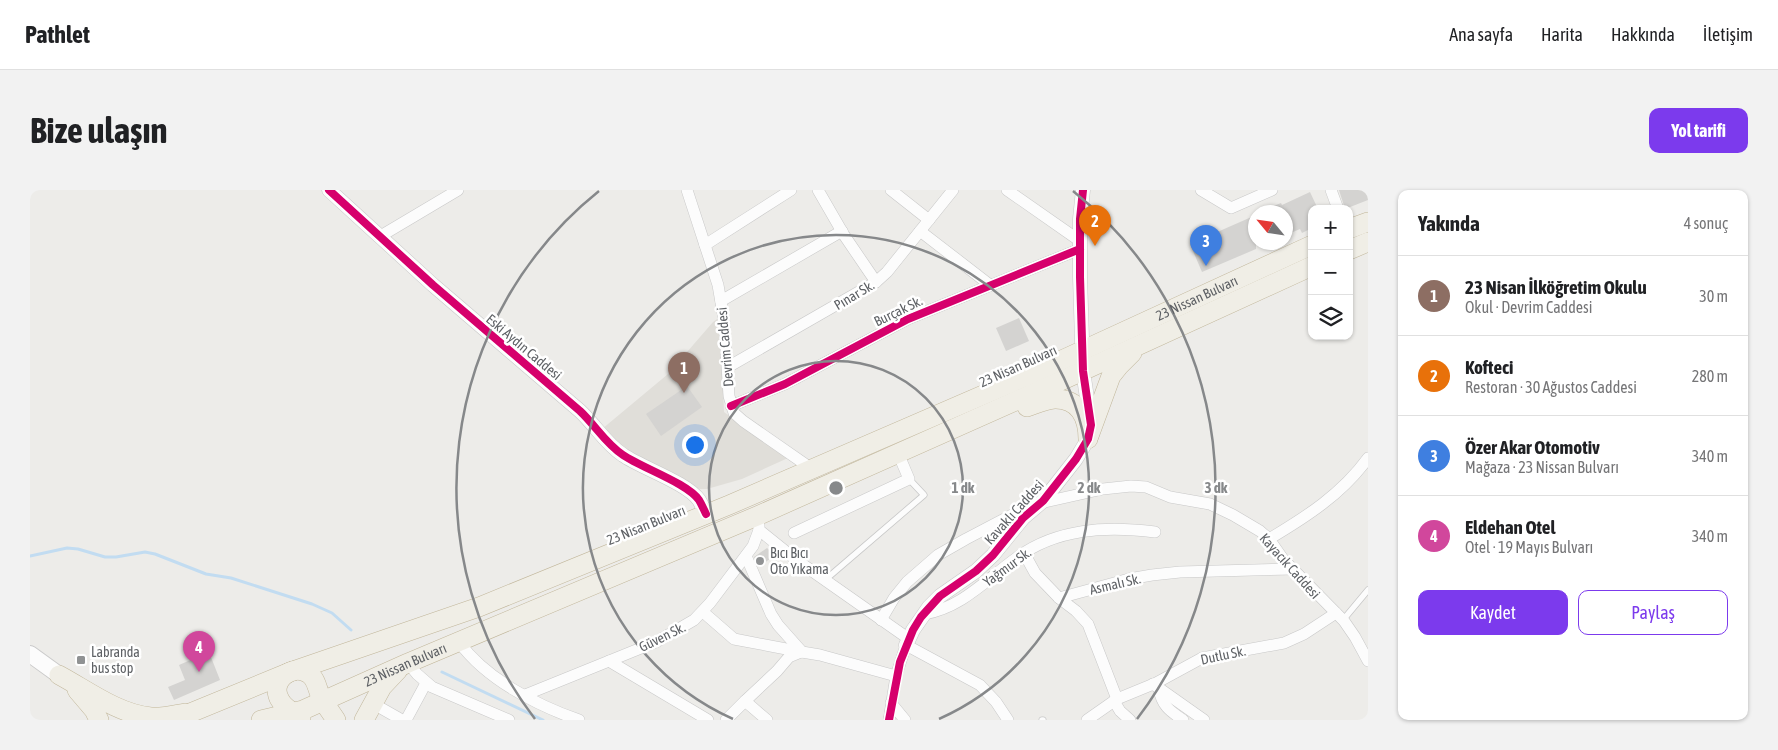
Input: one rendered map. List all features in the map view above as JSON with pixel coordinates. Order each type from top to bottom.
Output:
[{"type":"highway","points":[[1353,228],[1368,222]]},
{"type":"highway","points":[[1353,248],[1368,242]]},
{"type":"highway","name":"23 Nissan Bulvarı","points":[[1082,351],[1308,247]]},
{"type":"highway","name":"23 Nissan Bulvarı","points":[[1083,371],[1308,268]]},
{"type":"highway","points":[[1088,439],[1111,376],[1122,362],[1143,344]]},
{"type":"highway","name":"23 Nisan Bulvarı","points":[[196,710],[290,672],[479,607],[812,469],[1082,351]]},
{"type":"highway","points":[[758,523],[898,453],[1083,371]]},
{"type":"highway","points":[[953,429],[1056,399],[1069,402],[1084,414],[1088,439]]},
{"type":"highway","name":"23 Nissan Bulvarı","points":[[320,694],[408,663],[758,523]]},
{"type":"highway","points":[[368,712],[387,681],[408,663]]},
{"type":"highway","points":[[296,712],[280,700],[277,687],[284,675],[302,670],[313,678],[320,694],[336,720]]},
{"type":"highway","points":[[59,675],[124,710],[150,717],[167,716],[196,710]]},
{"type":"highway","points":[[59,675],[82,696],[94,710],[99,720]]},
{"type":"highway","points":[[59,675],[114,720]]},
{"type":"highway","points":[[261,720],[296,712],[314,702],[320,694]]},
{"type":"highway","points":[[173,720],[196,710]]},
{"type":"main road","points":[[33,660],[59,675]]},
{"type":"street","name":"Eski Aydın Caddesi","points":[[328,190],[485,330],[568,399],[590,420],[603,438],[622,455],[688,490],[699,501],[706,514]]},
{"type":"street","points":[[380,237],[458,190]]},
{"type":"street","name":"Devrim Caddesi","points":[[687,190],[721,301],[729,396],[734,413],[812,469]]},
{"type":"street","points":[[704,245],[791,190]]},
{"type":"street","points":[[818,190],[842,231],[876,282]]},
{"type":"street","points":[[891,190],[929,220]]},
{"type":"street","name":"Pınar Sk.","points":[[728,367],[876,282],[887,272],[953,190]]},
{"type":"street","points":[[1008,190],[1080,245]]},
{"type":"street","name":"Kavaklı Caddesi","points":[[907,642],[924,614],[940,596],[985,562],[1023,518],[1043,501],[1076,459],[1088,439],[1090,417],[1082,351],[1080,245],[1083,190]]},
{"type":"street","points":[[1201,190],[1231,208],[1272,190]]},
{"type":"street","points":[[1331,190],[1337,205]]},
{"type":"street","points":[[721,301],[842,231]]},
{"type":"street","points":[[920,231],[990,285]]},
{"type":"street","name":"Burçak Sk.","points":[[731,406],[785,384],[908,319],[1080,245]]},
{"type":"street","points":[[794,533],[909,479],[898,453]]},
{"type":"street","points":[[1269,539],[1322,505],[1368,458]]},
{"type":"street","name":"Kayacık Caddesi","points":[[881,620],[894,598],[923,567],[966,539],[1021,510],[1043,501],[1103,489],[1131,486],[1146,487],[1170,497],[1210,504],[1249,524],[1269,539],[1292,569],[1339,617],[1355,637],[1368,661]]},
{"type":"street","points":[[758,523],[795,559],[881,620],[907,642],[980,685],[996,702],[1008,720]]},
{"type":"street","name":"Güven Sk.","points":[[524,695],[672,634],[694,620],[703,612],[757,540],[758,523]]},
{"type":"street","name":"Yağmur Sk.","points":[[924,614],[938,612],[950,607],[1024,553],[1051,539],[1074,532],[1108,529],[1155,532]]},
{"type":"street","points":[[1024,553],[1035,573],[1059,598]]},
{"type":"street","points":[[746,556],[771,614],[778,625],[802,652]]},
{"type":"street","name":"Asmalı Sk.","points":[[1059,598],[1129,579],[1152,575],[1180,572],[1292,569]]},
{"type":"street","name":"Asmalı Sk.","points":[[1059,598],[1084,617],[1120,711],[1130,720]]},
{"type":"street","points":[[703,612],[734,639],[820,654],[896,676]]},
{"type":"street","name":"Dutlu Sk.","points":[[1087,720],[1116,700],[1156,687],[1202,658],[1220,653],[1284,643],[1339,617]]},
{"type":"street","points":[[459,642],[484,670],[524,695],[579,720]]},
{"type":"street","points":[[889,720],[896,676],[907,642]]},
{"type":"street","points":[[726,720],[789,658],[802,652]]},
{"type":"street","points":[[609,661],[708,720]]},
{"type":"street","points":[[408,663],[426,683],[442,692],[475,704],[509,720]]},
{"type":"street","points":[[406,720],[426,683]]},
{"type":"street","points":[[1156,687],[1165,707],[1183,720]]},
{"type":"street","points":[[1156,687],[1204,720]]},
{"type":"street","points":[[745,701],[767,720]]},
{"type":"street","points":[[891,703],[905,720]]},
{"type":"street","points":[[368,712],[402,720]]},
{"type":"lane","points":[[825,580],[924,495],[909,479]]},
{"type":"lane","points":[[1339,617],[1368,590]]},
{"type":"shaded area","points":[[720,317],[724,412],[788,458],[742,479],[707,489],[700,489],[621,447],[602,429],[668,374],[713,322]]},
{"type":"building","points":[[1339,190],[1368,190],[1368,200],[1353,206],[1344,205]]},
{"type":"building","points":[[1310,192],[1316,205],[1308,205],[1308,230],[1302,233],[1300,229],[1293,232],[1293,205],[1282,205]]},
{"type":"building","points":[[1248,219],[1248,250],[1254,250],[1202,272],[1190,244]]},
{"type":"building","points":[[1019,318],[1029,341],[1006,351],[996,328]]},
{"type":"building","points":[[687,386],[702,407],[661,436],[646,414]]},
{"type":"building","name":"Bıcı Bıcı Oto Yıkama","points":[[767,548],[775,555],[759,567],[754,557]]},
{"type":"building","points":[[209,652],[220,680],[174,700],[168,687],[185,680],[179,665]]},
{"type":"waterway","points":[[30,556],[67,548],[78,549],[105,557],[145,552],[155,554],[206,574],[231,578],[312,604],[332,613],[351,630]]},
{"type":"waterway","points":[[442,672],[543,720]]},
{"type":"cycle path","points":[[329,190],[433,285],[580,411],[617,451],[685,488],[699,500],[706,514]]},
{"type":"cycle path","points":[[889,720],[900,662],[913,630],[921,617],[940,596],[976,571],[993,555],[1023,518],[1043,501],[1076,459],[1088,439],[1091,425],[1083,371],[1080,277],[1080,219],[1083,190]]},
{"type":"cycle path","points":[[731,406],[785,384],[908,319],[1080,249]]},
{"type":"place","name":"Kofteci","points":[[1095,246]]},
{"type":"place","name":"Özer Akar Otomotiv","points":[[1206,266]]},
{"type":"place","name":"23 Nisan İlköğretim Okulu","points":[[684,393]]},
{"type":"place","name":"Bıcı Bıcı Oto Yıkama","points":[[760,561]]},
{"type":"place","name":"Labranda bus stop","points":[[81,660]]},
{"type":"place","name":"Eldehan Otel","points":[[199,672]]}]
